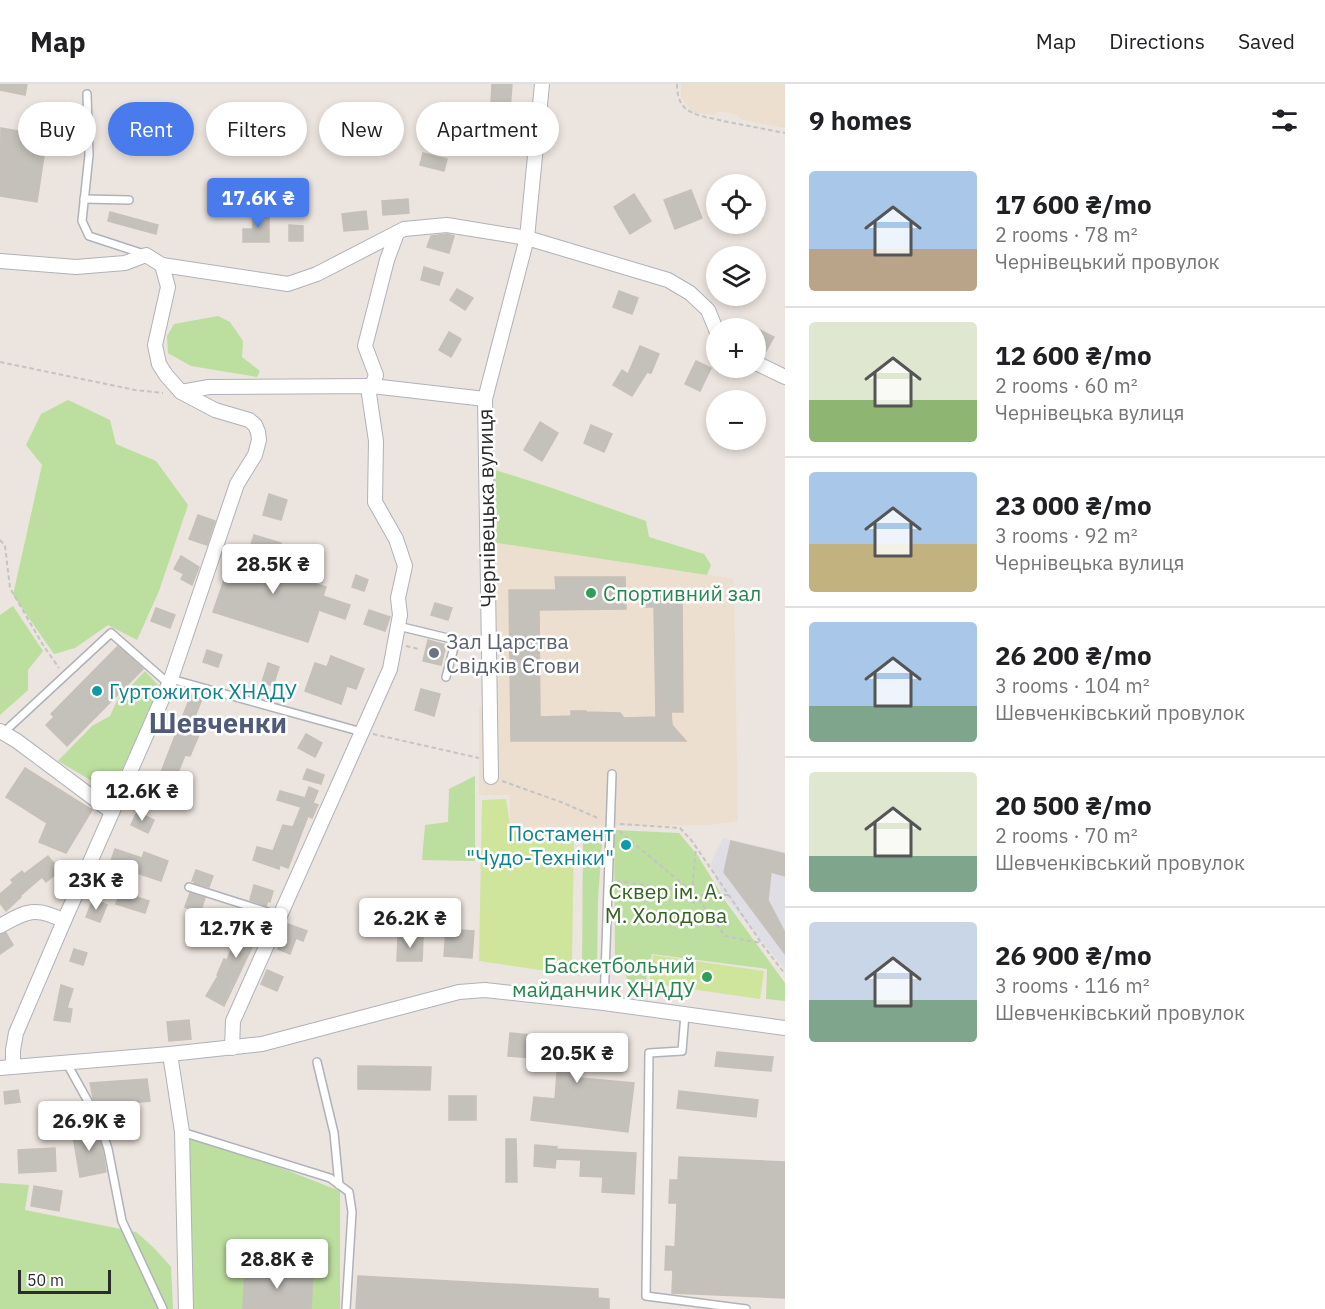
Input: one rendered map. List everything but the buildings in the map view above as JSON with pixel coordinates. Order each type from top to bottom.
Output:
[{"type":"street","points":[[485,399],[527,238],[542,84]]},
{"type":"street","points":[[0,261],[76,267],[125,263],[146,255],[162,265],[288,284],[317,274],[404,229],[447,225],[527,238],[668,280],[690,293],[708,310],[711,318]]},
{"type":"street","points":[[232,1048],[233,1021],[390,669],[400,615],[398,598],[405,566],[396,540],[375,502],[376,441],[369,394],[376,375],[365,346],[387,260],[397,233]]},
{"type":"street","points":[[162,265],[168,287],[155,345],[159,364],[181,392],[214,410],[249,420],[255,425],[259,440],[255,455],[237,484],[170,682],[16,1033],[7,1067],[262,1044],[459,992],[485,990],[785,1028]]},
{"type":"street","points":[[766,368],[785,377]]},
{"type":"street","name":"Чернівецька вулиця","points":[[181,392],[209,387],[372,386],[485,399],[491,777]]},
{"type":"street","points":[[1,732],[17,741],[112,812]]},
{"type":"street","points":[[0,926],[17,916],[34,911],[49,913],[64,921]]},
{"type":"street","points":[[170,1054],[182,1131],[186,1309]]},
{"type":"lane","points":[[87,93],[89,155],[82,221],[89,236],[146,255]]},
{"type":"lane","points":[[84,199],[129,200]]},
{"type":"lane","points":[[398,626],[456,640],[446,677]]},
{"type":"lane","points":[[1,732],[111,633],[170,682],[362,732]]},
{"type":"lane","points":[[604,1004],[612,774]]},
{"type":"lane","points":[[189,887],[280,916]]},
{"type":"lane","points":[[685,1014],[682,1051],[649,1053],[646,1296],[746,1309]]},
{"type":"lane","points":[[66,1062],[99,1121],[108,1149],[122,1221],[163,1309]]},
{"type":"lane","points":[[316,1062],[334,1133],[339,1185]]},
{"type":"lane","points":[[182,1131],[330,1178],[349,1192],[352,1212],[346,1309]]},
{"type":"path","points":[[677,84],[679,101],[691,112],[785,133]]},
{"type":"path","points":[[0,362],[135,390],[157,393],[181,392]]},
{"type":"path","points":[[0,540],[5,546],[10,588],[64,676]]},
{"type":"path","points":[[362,732],[484,759],[491,777],[561,802],[610,824],[696,895],[725,936],[762,944]]},
{"type":"path","points":[[610,824],[680,828],[696,847],[785,974]]},
{"type":"path","points":[[692,892],[696,847]]},
{"type":"path","points":[[608,880],[692,892]]},
{"type":"path","points":[[696,895],[729,895]]},
{"type":"path","points":[[693,904],[696,895]]},
{"type":"shaded area","points":[[681,84],[785,84],[785,128],[743,120],[737,115],[719,111],[715,115],[693,113],[681,97]]},
{"type":"shaded area","points":[[487,541],[734,579],[738,821],[711,825],[510,827],[510,795],[479,795],[479,706],[490,705]]},
{"type":"shaded area","points":[[723,838],[785,852],[785,969],[721,892],[710,864]]},
{"type":"green space","points":[[218,316],[230,322],[243,341],[242,357],[260,371],[257,377],[191,366],[168,353],[167,336],[174,324]]},
{"type":"green space","points":[[68,400],[110,420],[116,444],[156,461],[188,505],[159,591],[137,640],[108,625],[75,648],[54,654],[13,595],[42,465],[26,445],[41,414]]},
{"type":"green space","points":[[492,469],[646,521],[649,537],[704,554],[711,565],[707,575],[491,542]]},
{"type":"green space","points":[[13,606],[43,651],[28,670],[28,690],[0,715],[0,615]]},
{"type":"green space","points":[[145,671],[159,686],[142,728],[111,792],[58,761],[92,726],[110,716],[117,701]]},
{"type":"green space","points":[[475,776],[475,861],[422,860],[425,825],[448,822],[449,789]]},
{"type":"green space","points":[[506,799],[511,831],[574,835],[572,960],[581,976],[479,961],[482,800]]},
{"type":"green space","name":"Сквер ім. А. М. Холодова","points":[[614,830],[679,833],[698,856],[726,902],[785,983],[785,1001],[766,999],[767,969],[652,954],[645,984],[631,985],[615,957]]},
{"type":"green space","points":[[583,840],[602,841],[597,966],[591,974],[582,969]]},
{"type":"green space","name":"Баскетбольний майданчик ХНАДУ","points":[[653,955],[764,971],[760,999],[649,983]]},
{"type":"green space","points":[[185,1137],[268,1163],[340,1191],[340,1309],[191,1309]]},
{"type":"green space","points":[[0,1183],[29,1185],[25,1210],[136,1232],[171,1267],[173,1309],[0,1309]]},
{"type":"place","name":"Спортивний зал","points":[[591,593]]},
{"type":"place","name":"Зал Царства Свідків Єгови","points":[[434,653]]},
{"type":"place","name":"Гуртожиток ХНАДУ","points":[[97,691]]},
{"type":"place","name":"Постамент \"Чудо-Техніки\"","points":[[626,845]]},
{"type":"place","name":"Баскетбольний майданчик ХНАДУ","points":[[707,977]]},
{"type":"district","name":"Шевченки","points":[[218,722]]}]
